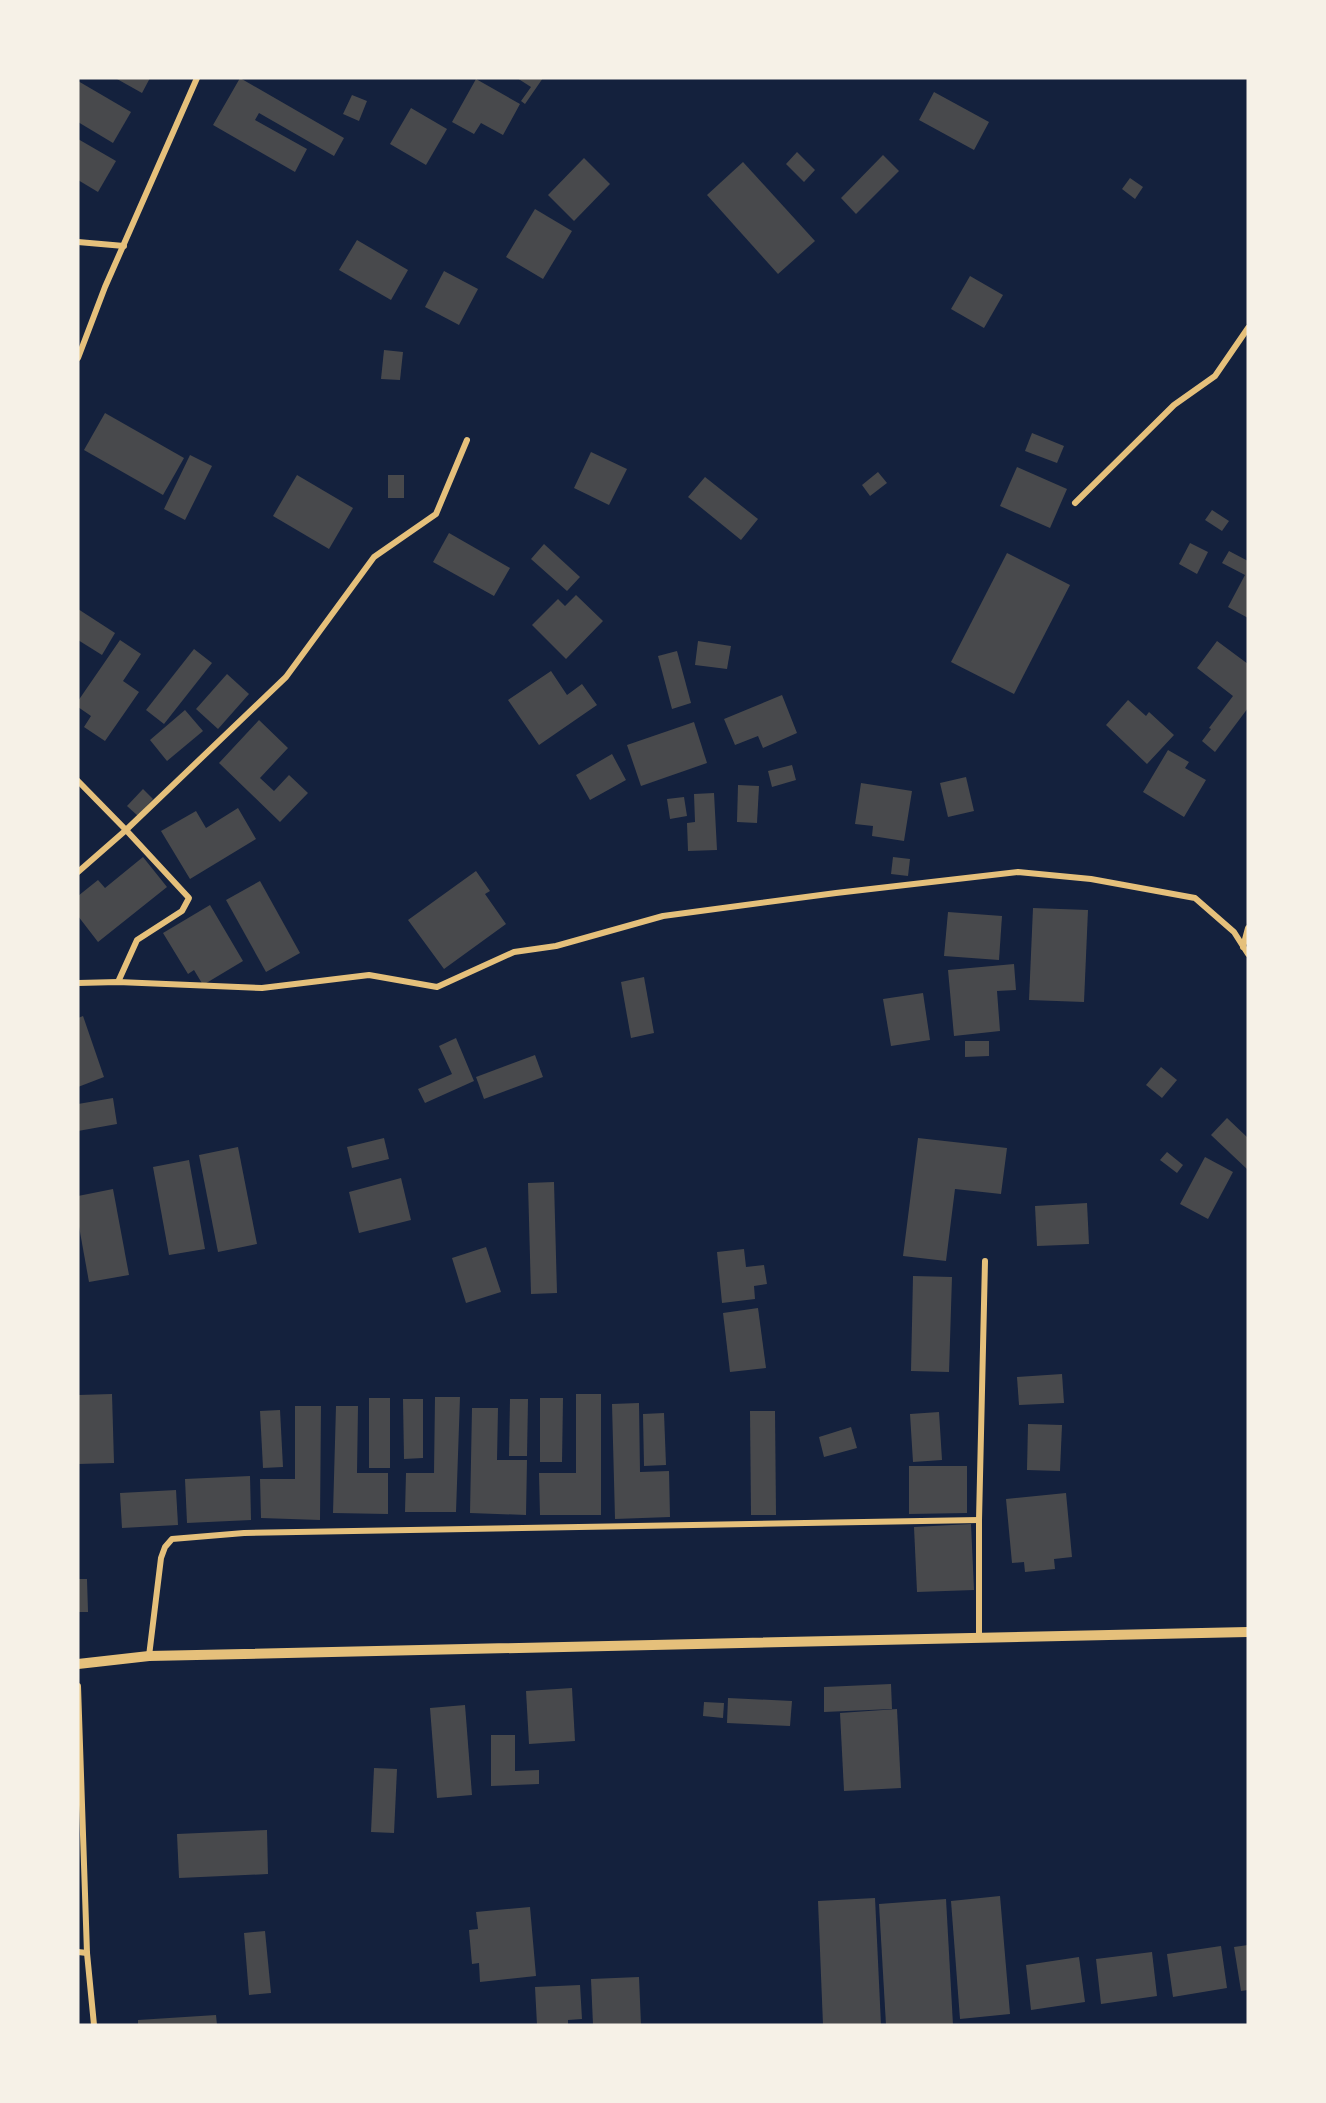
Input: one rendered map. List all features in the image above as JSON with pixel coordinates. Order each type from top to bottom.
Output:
[{"type":"street","points":[[78,358],[123,246],[197,78]]},
{"type":"street","points":[[78,242],[123,246]]},
{"type":"street","points":[[1075,502],[1174,405],[1215,376],[1248,328]]},
{"type":"street","points":[[78,872],[126,830],[286,677],[374,558],[436,514],[467,440]]},
{"type":"street","points":[[78,781],[189,898],[182,911],[137,940],[118,982]]},
{"type":"street","points":[[78,983],[118,982],[262,988],[369,975],[437,987],[514,952],[556,946],[663,916],[1018,872],[1091,879],[1195,898],[1234,932],[1248,954]]},
{"type":"street","points":[[1243,948],[1248,928]]},
{"type":"street","points":[[979,1636],[979,1520],[985,1261]]},
{"type":"street","points":[[149,1656],[161,1558],[165,1547],[172,1539],[244,1533],[979,1520]]},
{"type":"street","points":[[78,1665],[149,1656],[979,1636],[1248,1632]]},
{"type":"street","points":[[78,1686],[87,1953],[94,2025]]},
{"type":"street","points":[[78,1952],[87,1953]]},
{"type":"building","points":[[118,78],[150,78],[142,93]]},
{"type":"building","points":[[240,78],[344,138],[334,156],[259,113],[255,120],[307,149],[295,172],[213,125]]},
{"type":"building","points":[[517,78],[543,78],[525,104],[521,101],[531,87]]},
{"type":"building","points":[[476,79],[520,104],[503,135],[481,123],[474,134],[452,122]]},
{"type":"building","points":[[78,81],[131,112],[113,143],[78,122]]},
{"type":"building","points":[[934,92],[989,122],[974,150],[919,120]]},
{"type":"building","points":[[352,95],[367,101],[359,121],[343,114]]},
{"type":"building","points":[[411,108],[447,129],[426,165],[390,144]]},
{"type":"building","points":[[78,139],[116,161],[98,192],[78,180]]},
{"type":"building","points":[[797,152],[815,170],[804,182],[786,164]]},
{"type":"building","points":[[883,155],[899,171],[856,214],[841,198]]},
{"type":"building","points":[[584,158],[610,184],[574,221],[548,195]]},
{"type":"building","points":[[743,162],[815,241],[778,274],[707,195]]},
{"type":"building","points":[[1130,178],[1143,187],[1135,199],[1122,189]]},
{"type":"building","points":[[535,209],[572,231],[543,279],[506,257]]},
{"type":"building","points":[[357,240],[408,270],[391,300],[339,270]]},
{"type":"building","points":[[444,271],[478,289],[459,325],[425,307]]},
{"type":"building","points":[[970,276],[1003,295],[984,328],[951,309]]},
{"type":"building","points":[[384,350],[403,352],[400,380],[381,379]]},
{"type":"building","points":[[105,413],[184,458],[163,495],[84,450]]},
{"type":"building","points":[[1032,433],[1064,446],[1057,463],[1025,451]]},
{"type":"building","points":[[591,452],[627,469],[609,505],[574,488]]},
{"type":"building","points":[[190,455],[212,466],[185,520],[164,509]]},
{"type":"building","points":[[1017,467],[1067,489],[1050,528],[1000,506]]},
{"type":"building","points":[[878,472],[887,483],[870,496],[862,485]]},
{"type":"building","points":[[297,475],[353,508],[329,549],[273,516]]},
{"type":"building","points":[[388,475],[404,475],[404,498],[388,498]]},
{"type":"building","points":[[705,477],[758,519],[741,540],[688,497]]},
{"type":"building","points":[[1212,510],[1229,521],[1222,531],[1205,520]]},
{"type":"building","points":[[449,533],[510,568],[494,596],[433,562]]},
{"type":"building","points":[[1190,543],[1208,552],[1197,574],[1179,564]]},
{"type":"building","points":[[544,544],[580,577],[567,591],[531,559]]},
{"type":"building","points":[[1229,551],[1248,561],[1248,618],[1228,607],[1245,575],[1222,563]]},
{"type":"building","points":[[1007,553],[1070,585],[1014,694],[951,662]]},
{"type":"building","points":[[576,595],[603,621],[566,659],[532,625],[558,599],[565,606]]},
{"type":"building","points":[[78,609],[115,633],[102,655],[78,640]]},
{"type":"building","points":[[120,640],[141,654],[123,681],[139,692],[105,741],[84,727],[91,716],[78,707],[78,701]]},
{"type":"building","points":[[698,641],[731,646],[727,669],[695,665]]},
{"type":"building","points":[[1217,641],[1248,664],[1248,708],[1215,752],[1202,741],[1233,696],[1197,668]]},
{"type":"building","points":[[194,649],[212,663],[164,724],[146,710]]},
{"type":"building","points":[[677,651],[691,703],[672,709],[658,656]]},
{"type":"building","points":[[551,671],[567,695],[582,684],[597,705],[539,745],[508,700]]},
{"type":"building","points":[[227,674],[249,694],[218,729],[196,709]]},
{"type":"building","points":[[782,695],[797,733],[763,748],[758,736],[735,745],[724,719]]},
{"type":"building","points":[[1128,700],[1146,716],[1149,712],[1174,735],[1147,764],[1106,725]]},
{"type":"building","points":[[185,710],[203,731],[167,761],[150,740]]},
{"type":"building","points":[[259,720],[288,748],[260,778],[274,791],[289,775],[308,793],[280,822],[219,763]]},
{"type":"building","points":[[694,722],[707,763],[641,786],[627,745]]},
{"type":"building","points":[[1168,750],[1189,762],[1185,768],[1206,780],[1184,817],[1143,792]]},
{"type":"building","points":[[612,754],[626,780],[590,800],[576,775]]},
{"type":"building","points":[[792,765],[796,780],[772,787],[768,771]]},
{"type":"building","points":[[966,777],[974,811],[948,817],[940,783]]},
{"type":"building","points":[[861,783],[912,791],[904,841],[872,836],[873,826],[855,824]]},
{"type":"building","points":[[738,785],[759,786],[757,823],[737,822]]},
{"type":"building","points":[[143,789],[153,799],[138,816],[127,806]]},
{"type":"building","points":[[714,793],[717,850],[688,851],[687,823],[695,822],[694,794]]},
{"type":"building","points":[[684,797],[687,816],[670,819],[667,799]]},
{"type":"building","points":[[238,808],[256,839],[190,879],[161,831],[196,811],[206,828]]},
{"type":"building","points":[[143,857],[167,887],[98,942],[78,916],[78,896],[98,880],[105,888]]},
{"type":"building","points":[[893,857],[910,859],[908,876],[891,874]]},
{"type":"building","points":[[476,871],[490,891],[485,894],[506,924],[444,969],[408,920]]},
{"type":"building","points":[[260,881],[300,953],[266,972],[226,900]]},
{"type":"building","points":[[210,905],[243,961],[203,985],[194,970],[188,974],[163,933]]},
{"type":"building","points":[[1033,908],[1088,910],[1084,1002],[1029,1000]]},
{"type":"building","points":[[948,912],[1002,916],[999,960],[944,956]]},
{"type":"building","points":[[1014,964],[1016,990],[997,991],[1000,1031],[954,1036],[948,970]]},
{"type":"building","points":[[644,977],[654,1033],[631,1038],[621,982]]},
{"type":"building","points":[[923,993],[930,1040],[891,1046],[883,999]]},
{"type":"building","points":[[83,1016],[104,1077],[78,1087],[78,1018]]},
{"type":"building","points":[[456,1038],[474,1081],[425,1103],[418,1089],[452,1074],[439,1046]]},
{"type":"building","points":[[965,1041],[989,1041],[989,1056],[965,1057]]},
{"type":"building","points":[[535,1055],[543,1077],[484,1099],[476,1077]]},
{"type":"building","points":[[1161,1067],[1177,1080],[1162,1098],[1146,1085]]},
{"type":"building","points":[[113,1098],[117,1124],[78,1131],[78,1104]]},
{"type":"building","points":[[1227,1118],[1248,1138],[1248,1170],[1211,1135]]},
{"type":"building","points":[[384,1138],[389,1159],[352,1168],[347,1147]]},
{"type":"building","points":[[918,1138],[1007,1148],[1001,1194],[955,1189],[946,1261],[903,1256]]},
{"type":"building","points":[[238,1147],[257,1244],[218,1252],[199,1155]]},
{"type":"building","points":[[1167,1152],[1183,1165],[1177,1173],[1160,1160]]},
{"type":"building","points":[[1205,1157],[1233,1172],[1208,1219],[1180,1204]]},
{"type":"building","points":[[189,1160],[205,1249],[169,1255],[153,1167]]},
{"type":"building","points":[[401,1178],[411,1220],[359,1233],[349,1192]]},
{"type":"building","points":[[554,1182],[557,1293],[531,1294],[528,1183]]},
{"type":"building","points":[[113,1189],[129,1275],[89,1282],[78,1221],[78,1196]]},
{"type":"building","points":[[1087,1203],[1089,1244],[1037,1246],[1035,1206]]},
{"type":"building","points":[[486,1247],[501,1292],[466,1303],[452,1258]]},
{"type":"building","points":[[744,1249],[746,1267],[764,1265],[767,1284],[754,1286],[755,1299],[722,1303],[717,1252]]},
{"type":"building","points":[[913,1276],[952,1277],[949,1372],[911,1371]]},
{"type":"building","points":[[758,1308],[766,1368],[730,1372],[723,1313]]},
{"type":"building","points":[[1062,1374],[1064,1403],[1019,1405],[1017,1377]]},
{"type":"building","points":[[112,1394],[114,1463],[78,1464],[78,1395]]},
{"type":"building","points":[[576,1394],[601,1394],[601,1515],[540,1515],[539,1473],[576,1473]]},
{"type":"building","points":[[435,1397],[460,1397],[456,1512],[405,1512],[406,1473],[434,1473]]},
{"type":"building","points":[[369,1398],[390,1398],[390,1468],[369,1468]]},
{"type":"building","points":[[540,1398],[563,1398],[562,1462],[540,1462]]},
{"type":"building","points":[[403,1399],[423,1399],[423,1458],[404,1459]]},
{"type":"building","points":[[510,1399],[528,1399],[527,1456],[509,1456]]},
{"type":"building","points":[[639,1403],[640,1472],[669,1471],[670,1517],[615,1519],[612,1404]]},
{"type":"building","points":[[295,1406],[321,1406],[320,1520],[261,1518],[260,1479],[295,1479]]},
{"type":"building","points":[[336,1406],[358,1406],[357,1473],[388,1473],[388,1514],[333,1513]]},
{"type":"building","points":[[472,1408],[498,1408],[497,1460],[527,1460],[526,1515],[470,1513]]},
{"type":"building","points":[[280,1410],[283,1467],[263,1468],[260,1411]]},
{"type":"building","points":[[750,1411],[775,1411],[776,1515],[751,1515]]},
{"type":"building","points":[[939,1412],[942,1460],[913,1462],[910,1414]]},
{"type":"building","points":[[664,1413],[666,1465],[644,1466],[643,1414]]},
{"type":"building","points":[[1028,1424],[1062,1425],[1060,1471],[1027,1470]]},
{"type":"building","points":[[851,1427],[857,1448],[824,1457],[819,1437]]},
{"type":"building","points":[[909,1466],[967,1466],[967,1513],[909,1514]]},
{"type":"building","points":[[250,1476],[251,1520],[187,1523],[185,1479]]},
{"type":"building","points":[[176,1490],[178,1525],[122,1528],[120,1493]]},
{"type":"building","points":[[1066,1493],[1072,1557],[1054,1559],[1055,1569],[1025,1572],[1024,1562],[1012,1563],[1006,1499]]},
{"type":"building","points":[[971,1524],[974,1590],[917,1592],[914,1527]]},
{"type":"building","points":[[78,1579],[87,1579],[88,1612],[78,1612]]},
{"type":"building","points":[[891,1684],[892,1709],[824,1712],[824,1687]]},
{"type":"building","points":[[572,1688],[575,1741],[529,1744],[526,1691]]},
{"type":"building","points":[[728,1698],[792,1701],[790,1726],[727,1723]]},
{"type":"building","points":[[704,1702],[724,1703],[723,1718],[703,1716]]},
{"type":"building","points":[[465,1705],[472,1795],[437,1798],[430,1708]]},
{"type":"building","points":[[897,1709],[901,1788],[844,1791],[840,1713]]},
{"type":"building","points":[[491,1735],[515,1735],[515,1771],[539,1770],[539,1784],[491,1786]]},
{"type":"building","points":[[374,1768],[397,1769],[394,1833],[371,1832]]},
{"type":"building","points":[[267,1830],[268,1874],[179,1878],[177,1834]]},
{"type":"building","points":[[1000,1896],[1010,2014],[960,2019],[951,1901]]},
{"type":"building","points":[[875,1898],[881,2025],[823,2025],[818,1901]]},
{"type":"building","points":[[946,1899],[953,2025],[886,2025],[879,1904]]},
{"type":"building","points":[[530,1907],[536,1976],[480,1982],[479,1963],[472,1964],[469,1930],[478,1929],[476,1912]]},
{"type":"building","points":[[265,1931],[271,1993],[249,1995],[244,1933]]},
{"type":"building","points":[[1248,1945],[1248,1990],[1241,1991],[1234,1947]]},
{"type":"building","points":[[1221,1946],[1227,1988],[1173,1997],[1167,1954]]},
{"type":"building","points":[[1152,1952],[1157,1996],[1101,2004],[1096,1959]]},
{"type":"building","points":[[1079,1957],[1085,2002],[1031,2010],[1026,1965]]},
{"type":"building","points":[[639,1977],[641,2025],[593,2025],[591,1979]]},
{"type":"building","points":[[580,1985],[582,2019],[568,2020],[568,2025],[537,2025],[535,1987]]},
{"type":"building","points":[[216,2015],[217,2025],[138,2025],[138,2020]]}]
